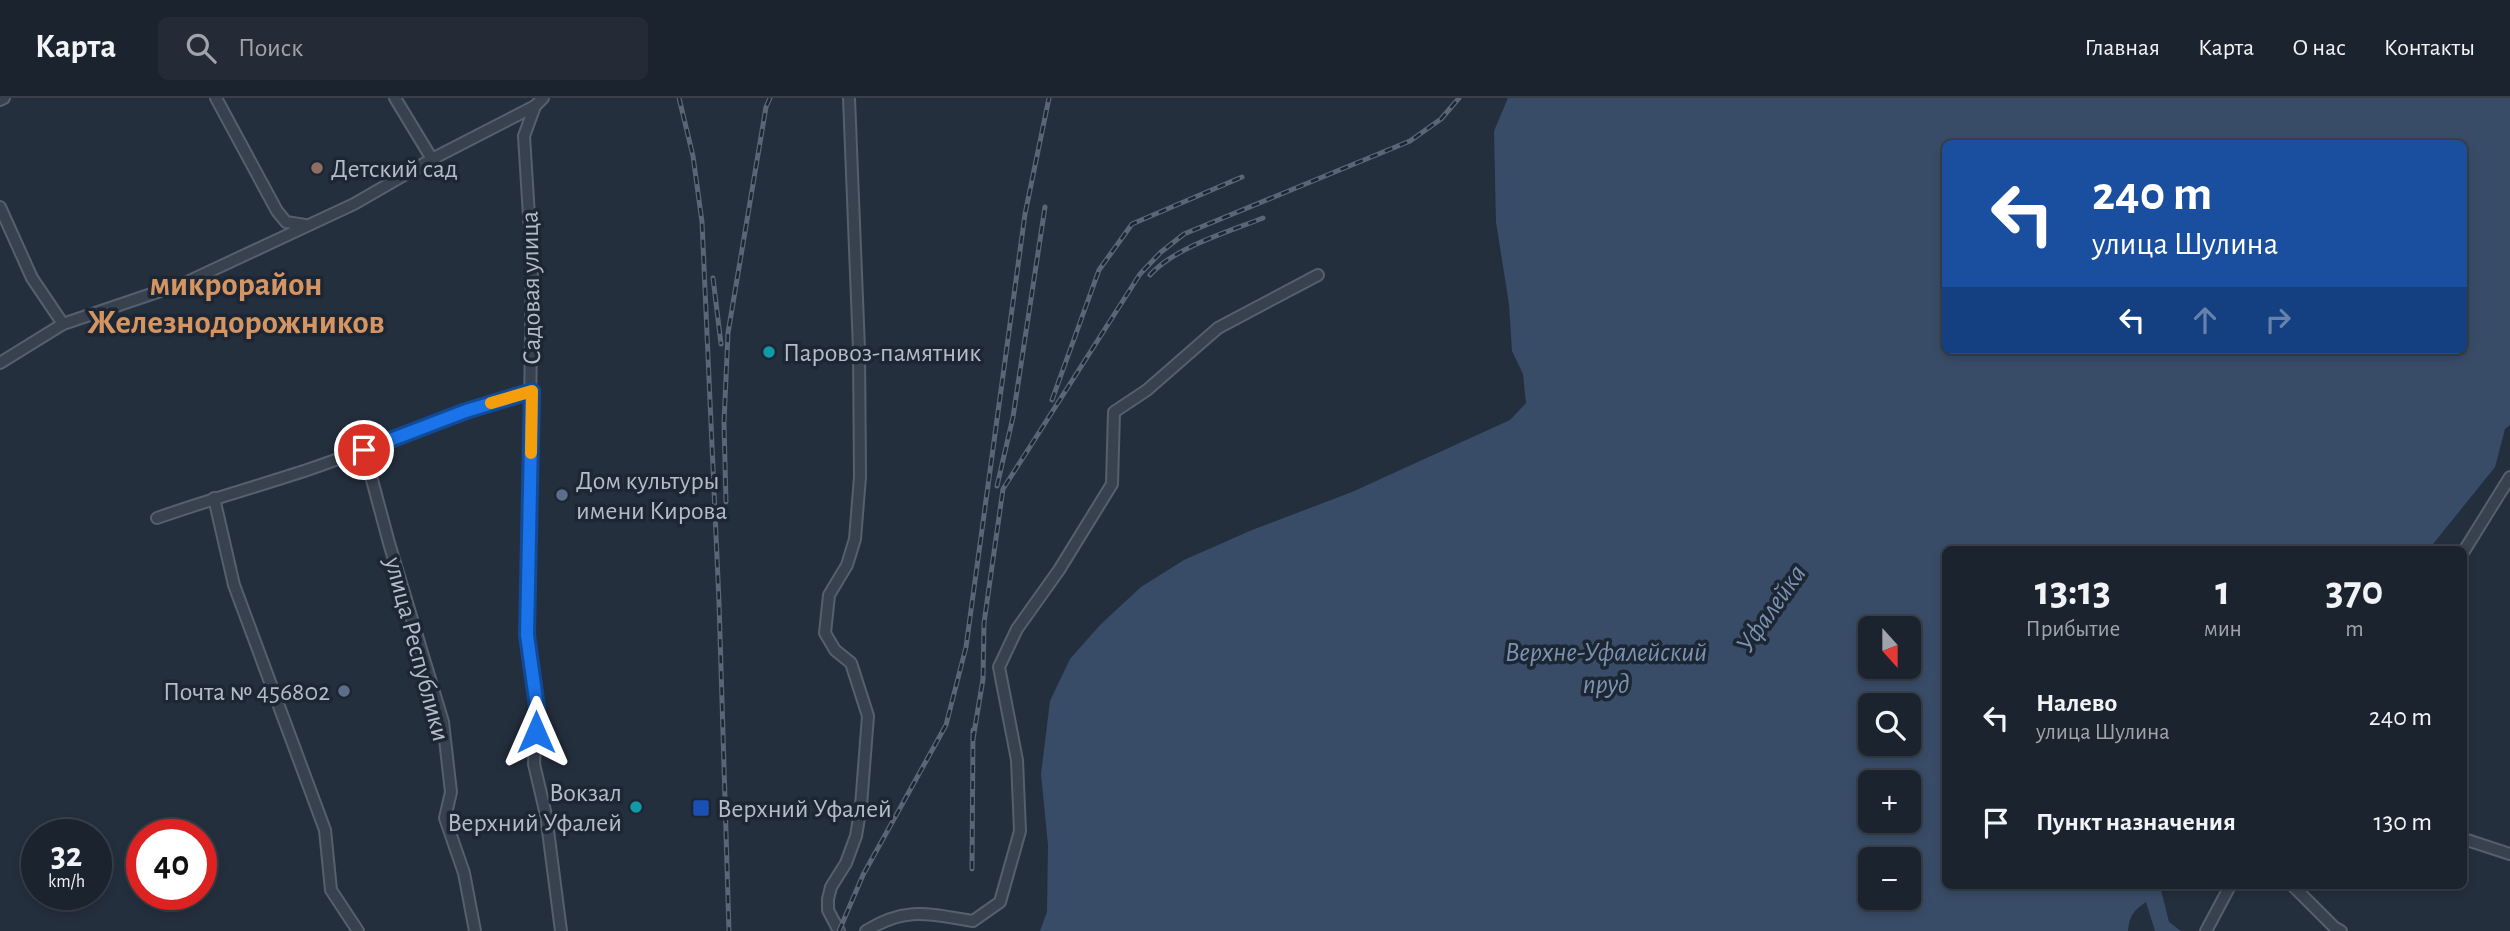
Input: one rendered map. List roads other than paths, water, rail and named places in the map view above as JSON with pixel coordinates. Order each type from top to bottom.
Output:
[{"type":"street","points":[[216,98],[277,211],[286,222],[305,225]]},
{"type":"street","points":[[395,98],[432,159]]},
{"type":"street","points":[[839,931],[828,909],[828,899],[831,887],[846,863],[856,836],[868,716],[851,663],[835,650],[825,633],[829,595],[847,565],[855,539],[860,477],[859,349],[849,98]]},
{"type":"street","points":[[0,363],[64,324],[187,282],[355,204],[539,102]]},
{"type":"street","name":"Садовая улица","points":[[539,102],[524,136],[533,264],[527,635],[537,707],[534,764],[546,815],[561,931]]},
{"type":"street","points":[[0,206],[32,278],[64,324]]},
{"type":"street","points":[[866,931],[886,919],[922,913],[973,921],[1000,902],[1020,831],[1017,760],[999,667],[1017,629],[1059,570],[1112,484],[1114,412],[1147,390],[1218,328],[1318,275]]},
{"type":"street","points":[[157,518],[364,450],[466,411],[532,391]]},
{"type":"street","name":"улица Республики","points":[[364,450],[388,543],[443,722],[451,792],[445,818],[464,873],[475,931]]},
{"type":"street","points":[[2467,546],[2510,477]]},
{"type":"street","points":[[214,498],[234,585],[325,830],[331,890],[358,931]]},
{"type":"street","points":[[2467,840],[2510,854]]},
{"type":"street","points":[[2206,931],[2228,889]]},
{"type":"street","points":[[2296,889],[2341,931]]},
{"type":"water","name":"Верхне-Уфалейский пруд","points":[[1508,98],[2510,98],[2510,425],[2505,429],[2495,467],[2431,546],[1942,546],[1942,889],[2161,889],[2169,922],[2181,931],[2155,931],[2146,902],[2133,914],[2128,931],[1040,931],[1047,912],[1048,845],[1041,774],[1050,701],[1070,659],[1100,625],[1141,587],[1184,560],[1252,530],[1352,492],[1510,420],[1526,403],[1523,374],[1512,351],[1509,304],[1496,222],[1494,131]]},
{"type":"railway","points":[[679,98],[693,156],[702,222],[719,602],[729,931]]},
{"type":"railway","points":[[726,502],[724,423],[728,333],[766,107],[770,98]]},
{"type":"railway","points":[[839,931],[863,875],[946,725],[966,647],[1025,214],[1049,98]]},
{"type":"railway","points":[[973,739],[983,679],[984,623],[1003,489],[1140,274],[1161,252],[1184,234],[1410,141],[1441,119],[1459,98]]},
{"type":"railway","points":[[1052,400],[1099,270],[1132,224],[1242,177]]},
{"type":"railway","points":[[997,486],[1013,417],[1045,207]]},
{"type":"railway","points":[[1150,275],[1173,256],[1188,248],[1263,218]]},
{"type":"railway","points":[[713,278],[721,344]]},
{"type":"railway","points":[[972,869],[973,730]]},
{"type":"place","name":"Детский сад","points":[[317,168]]},
{"type":"place","name":"Паровоз-памятник","points":[[769,352]]},
{"type":"place","name":"Дом культуры имени Кирова","points":[[562,495]]},
{"type":"place","name":"Почта № 456802","points":[[344,691]]},
{"type":"place","name":"Вокзал Верхний Уфалей","points":[[636,807]]},
{"type":"place","name":"Верхний Уфалей","points":[[701,808]]},
{"type":"district","name":"микрорайон Железнодорожников","points":[[236,302]]},
{"type":"water label","name":"Уфалейка","points":[[1770,608]]}]
